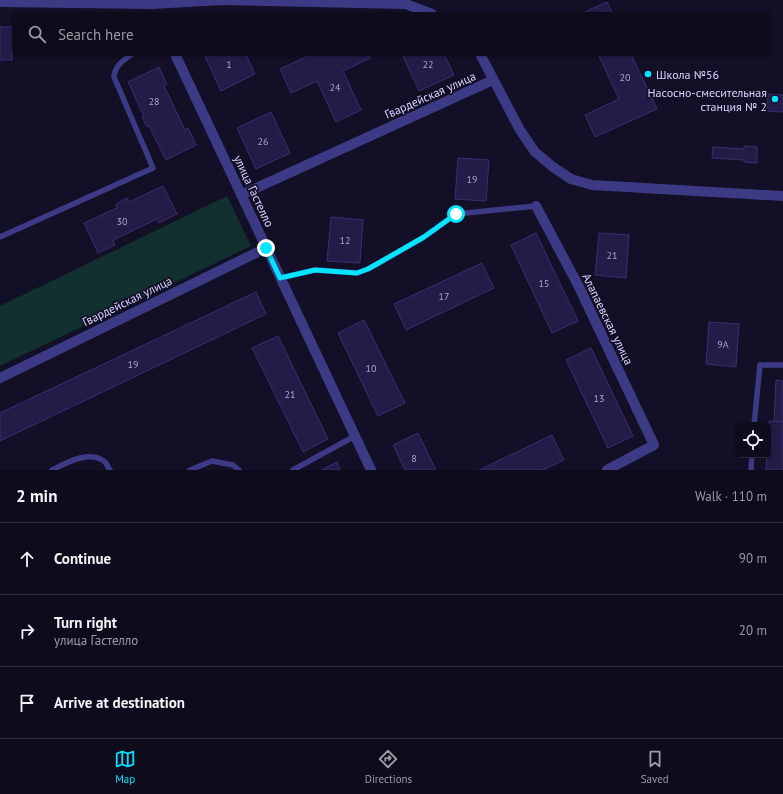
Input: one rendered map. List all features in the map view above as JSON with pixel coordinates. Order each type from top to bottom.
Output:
[{"type":"street","points":[[0,2],[47,1],[151,4],[224,0],[406,2],[428,12]]},
{"type":"street","points":[[151,4],[155,12]]},
{"type":"street","name":"улица Гастелло","points":[[176,56],[371,470]]},
{"type":"street","points":[[481,56],[493,80]]},
{"type":"street","name":"Гвардейская улица","points":[[241,195],[493,80],[520,130],[535,152],[553,167],[571,179],[592,185],[783,196]]},
{"type":"street","name":"Алапаевская улица","points":[[536,206],[578,285],[654,445],[607,470]]},
{"type":"street","name":"Гвардейская улица","points":[[0,378],[266,248]]},
{"type":"lane","points":[[0,237],[153,168],[114,77],[115,70],[129,56]]},
{"type":"lane","points":[[280,278],[315,270],[357,273],[381,262],[418,241],[456,214],[536,206]]},
{"type":"lane","points":[[754,422],[760,365],[783,365]]},
{"type":"lane","points":[[293,470],[355,436]]},
{"type":"lane","points":[[52,470],[73,460],[93,456],[105,462],[110,470]]},
{"type":"lane","points":[[751,470],[752,458]]},
{"type":"lane","points":[[190,470],[212,461],[233,465],[239,470]]},
{"type":"green space","points":[[227,196],[251,246],[0,366],[0,306]]},
{"type":"building","points":[[607,2],[612,12],[584,12]]},
{"type":"building","points":[[0,27],[12,27],[12,60],[0,60]]},
{"type":"building","points":[[205,56],[247,56],[255,74],[221,91]]},
{"type":"building","points":[[308,56],[369,56],[370,58],[343,71],[361,110],[336,122],[317,81],[291,93],[280,69]]},
{"type":"building","points":[[403,56],[445,56],[454,75],[419,91]]},
{"type":"building","points":[[599,56],[632,56],[657,109],[595,137],[585,115],[619,99]]},
{"type":"building","points":[[159,67],[167,84],[164,86],[185,130],[188,128],[196,145],[166,160],[149,126],[147,127],[142,117],[144,116],[128,82]]},
{"type":"building","name":"Насосно-смесительная станция № 2","points":[[768,94],[783,95],[783,112],[767,111]]},
{"type":"building","points":[[271,112],[290,153],[256,169],[237,128]]},
{"type":"building","points":[[744,146],[757,147],[757,163],[744,162],[744,160],[712,158],[713,147],[744,149]]},
{"type":"building","points":[[458,158],[489,160],[486,201],[455,199]]},
{"type":"building","points":[[163,186],[177,214],[159,223],[157,219],[113,240],[115,245],[98,253],[84,223],[117,208],[116,204],[127,198],[129,202]]},
{"type":"building","points":[[331,217],[363,220],[360,263],[327,261]]},
{"type":"building","points":[[536,233],[578,321],[552,333],[511,245]]},
{"type":"building","points":[[599,233],[629,235],[626,278],[595,275]]},
{"type":"building","points":[[482,263],[494,288],[406,330],[394,304]]},
{"type":"building","points":[[256,292],[266,314],[0,441],[0,413]]},
{"type":"building","points":[[364,320],[405,403],[378,416],[338,333]]},
{"type":"building","points":[[709,322],[739,324],[736,367],[706,364]]},
{"type":"building","points":[[278,336],[328,439],[303,452],[252,348]]},
{"type":"building","points":[[591,348],[633,436],[608,448],[566,360]]},
{"type":"building","points":[[776,380],[783,381],[783,422],[774,421]]},
{"type":"building","points":[[769,421],[783,422],[783,470],[766,470],[767,458],[771,458],[771,422]]},
{"type":"building","points":[[418,433],[436,470],[405,470],[393,445]]},
{"type":"building","points":[[552,435],[564,460],[543,470],[479,470]]},
{"type":"building","points":[[337,462],[340,470],[321,470]]},
{"type":"place","name":"Школа №56","points":[[648,74]]},
{"type":"place","name":"Насосно-смесительная станция № 2","points":[[775,99]]},
{"type":"route","points":[[266,248],[280,278],[315,270],[357,273],[368,269],[424,237],[456,214]]}]
